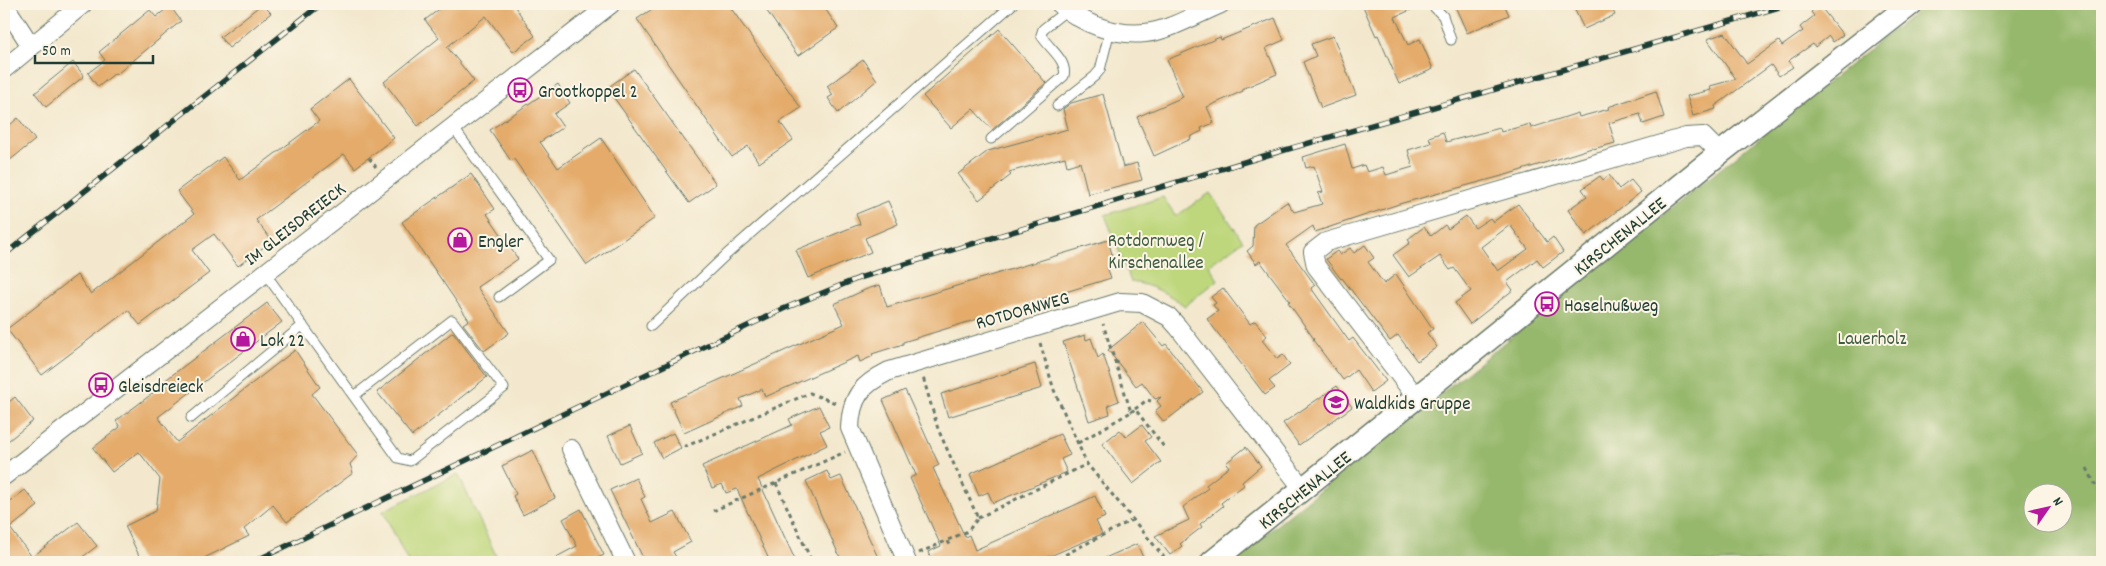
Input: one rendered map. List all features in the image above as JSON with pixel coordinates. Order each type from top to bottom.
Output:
[{"type":"street","points":[[4,4],[32,46]]},
{"type":"street","points":[[4,68],[83,4]]},
{"type":"street","points":[[1063,7],[1093,25],[1110,30],[1146,33],[1165,28],[1221,4]]},
{"type":"street","name":"KIRSCHENALLEE","points":[[1212,562],[1720,153],[1911,4]]},
{"type":"street","name":"IM GLEISDREIECK","points":[[4,476],[453,127],[605,6]]},
{"type":"street","points":[[1417,398],[1316,266],[1313,252],[1326,242],[1686,137],[1703,136],[1720,153]]},
{"type":"street","name":"ROTDORNWEG","points":[[850,409],[862,388],[888,372],[1120,302],[1142,303],[1169,317],[1303,489]]},
{"type":"street","points":[[850,409],[850,428],[907,560]]},
{"type":"street","points":[[571,450],[626,562]]},
{"type":"lane","points":[[651,326],[734,248],[1013,4]]},
{"type":"lane","points":[[1431,4],[1443,16],[1452,40]]},
{"type":"lane","points":[[991,139],[1064,76],[1064,64],[1045,42],[1042,35],[1043,29],[1063,7]]},
{"type":"lane","points":[[1057,106],[1100,70],[1110,30]]},
{"type":"lane","points":[[453,127],[549,260],[499,297]]},
{"type":"lane","points":[[265,273],[398,458],[410,461],[504,388],[452,320],[354,396]]},
{"type":"lane","points":[[191,418],[303,325]]},
{"type":"path","points":[[1099,309],[1131,412]]},
{"type":"path","points":[[1035,328],[1054,390],[1087,464],[1168,562]]},
{"type":"path","points":[[1114,360],[1121,366]]},
{"type":"path","points":[[918,362],[938,429],[978,518]]},
{"type":"path","points":[[684,447],[810,393],[850,409]]},
{"type":"path","points":[[1078,442],[1131,412],[1147,400],[1151,401]]},
{"type":"path","points":[[1135,409],[1164,447]]},
{"type":"path","points":[[713,511],[857,446]]},
{"type":"path","points":[[907,560],[968,531],[978,518],[1087,464]]},
{"type":"path","points":[[2087,468],[2102,498]]},
{"type":"path","points":[[776,483],[812,562]]},
{"type":"path","points":[[1051,562],[1132,520]]},
{"type":"path","points":[[948,540],[950,545]]},
{"type":"green space","name":"Lauerholz","points":[[1926,4],[2102,4],[2102,562],[1231,562]]},
{"type":"green space","name":"Rotdornweg / Kirschenallee","points":[[1210,193],[1243,241],[1209,265],[1218,280],[1185,306],[1160,291],[1146,285],[1131,282],[1105,215],[1163,197],[1176,216]]},
{"type":"green space","points":[[458,474],[499,562],[408,562],[383,511]]},
{"type":"building","points":[[262,4],[271,13],[229,48],[220,37]]},
{"type":"building","points":[[446,4],[513,4],[535,36],[513,52],[486,16],[447,47],[474,81],[418,126],[384,82],[439,38],[425,20]]},
{"type":"building","points":[[660,4],[728,4],[801,108],[780,122],[793,140],[759,163],[748,146],[732,157],[637,19]]},
{"type":"building","points":[[762,4],[822,4],[838,28],[798,56]]},
{"type":"building","points":[[1362,4],[1424,4],[1395,17],[1408,45],[1420,39],[1433,69],[1399,84],[1378,35],[1376,36]]},
{"type":"building","points":[[1454,4],[1504,4],[1509,15],[1467,33]]},
{"type":"building","points":[[1572,4],[1610,4],[1615,15],[1584,29]]},
{"type":"building","points":[[1819,5],[1843,35],[1833,42],[1829,36],[1815,47],[1813,44],[1788,61],[1793,67],[1779,76],[1771,65],[1715,106],[1716,109],[1693,116],[1687,96],[1711,90],[1710,86],[1736,79],[1707,39],[1725,33],[1747,64],[1779,41],[1782,46],[1803,31],[1800,27],[1814,16],[1811,12]]},
{"type":"building","points":[[170,6],[181,21],[117,74],[115,73],[98,87],[88,73],[105,60],[99,52],[150,10],[156,17]]},
{"type":"building","points":[[1275,18],[1284,40],[1266,48],[1277,74],[1207,107],[1214,123],[1201,128],[1202,131],[1190,137],[1191,139],[1154,156],[1137,117],[1183,97],[1167,60],[1220,37],[1221,40]]},
{"type":"building","points":[[999,29],[1046,83],[992,130],[973,109],[951,128],[923,96]]},
{"type":"building","points":[[1333,36],[1356,95],[1321,108],[1303,62],[1316,56],[1311,44]]},
{"type":"building","points":[[863,60],[877,80],[838,113],[828,98],[833,95],[827,86]]},
{"type":"building","points":[[73,62],[84,76],[46,107],[35,93]]},
{"type":"building","points":[[634,69],[716,184],[689,203],[607,88]]},
{"type":"building","points":[[349,79],[394,138],[355,168],[344,154],[256,220],[272,241],[238,266],[214,234],[192,250],[209,273],[140,325],[128,310],[42,375],[7,329],[77,275],[91,294],[194,214],[177,191],[223,157],[240,180],[319,121],[310,109]]},
{"type":"building","points":[[558,84],[570,103],[554,114],[563,127],[540,142],[558,168],[601,138],[655,218],[587,265],[514,159],[511,161],[490,130]]},
{"type":"building","points":[[1656,91],[1664,117],[1643,124],[1640,114],[1609,123],[1615,143],[1399,204],[1315,232],[1313,226],[1286,245],[1315,285],[1311,288],[1349,341],[1353,338],[1386,381],[1371,392],[1356,370],[1343,380],[1313,340],[1288,302],[1290,301],[1260,261],[1256,264],[1247,251],[1253,246],[1254,225],[1287,202],[1294,212],[1322,204],[1318,193],[1323,192],[1314,166],[1306,168],[1303,157],[1345,144],[1352,169],[1364,165],[1367,172],[1383,167],[1386,175],[1413,167],[1408,150],[1431,143],[1429,137],[1443,132],[1446,142],[1500,128],[1501,132],[1530,124],[1531,128],[1578,113],[1579,117],[1609,109],[1608,107]]},
{"type":"building","points":[[1103,94],[1123,167],[1137,163],[1142,180],[1088,194],[1080,162],[1067,166],[1065,157],[1009,172],[1011,175],[979,200],[958,174],[988,151],[1068,129],[1063,109],[1071,103]]},
{"type":"building","points":[[18,118],[35,140],[4,165],[4,130]]},
{"type":"building","name":"Engler","points":[[471,174],[495,209],[487,214],[518,259],[477,287],[509,333],[484,351],[463,324],[469,320],[402,222]]},
{"type":"building","points":[[1609,175],[1619,189],[1631,180],[1641,192],[1586,235],[1568,210],[1587,196],[1582,189],[1600,176],[1603,180]]},
{"type":"building","points":[[888,201],[898,224],[865,238],[871,252],[808,278],[796,250],[860,224],[856,214]]},
{"type":"building","points":[[1518,204],[1547,242],[1553,237],[1563,252],[1543,267],[1537,259],[1507,282],[1513,290],[1470,324],[1455,303],[1471,291],[1454,268],[1450,270],[1440,256],[1409,277],[1393,255],[1410,243],[1408,239],[1424,227],[1431,236],[1445,225],[1448,229],[1466,216],[1475,228],[1490,218],[1493,222]],"holes":[[[1510,225],[1528,249],[1498,271],[1481,247]]]},
{"type":"building","points":[[1108,240],[1115,265],[1107,267],[1111,278],[903,342],[903,344],[872,354],[873,356],[860,362],[858,356],[765,397],[762,389],[740,399],[743,406],[684,433],[670,402],[844,324],[834,304],[867,289],[880,285],[887,307]]},
{"type":"building","points":[[1365,245],[1374,258],[1368,262],[1384,284],[1396,274],[1433,329],[1427,333],[1437,347],[1417,361],[1398,335],[1390,341],[1326,259],[1337,251],[1340,255],[1350,248],[1354,253]]},
{"type":"building","points":[[1223,288],[1250,324],[1255,321],[1267,336],[1262,340],[1277,359],[1283,355],[1290,365],[1269,381],[1275,388],[1265,395],[1207,319],[1218,311],[1213,305],[1216,303],[1211,297]]},
{"type":"building","points":[[267,303],[282,322],[158,417],[177,442],[295,350],[320,387],[312,394],[358,455],[350,464],[353,473],[287,522],[273,505],[244,529],[249,536],[196,562],[142,562],[125,526],[156,511],[160,479],[139,452],[112,472],[93,448],[120,427],[116,421],[161,387],[159,385]]},
{"type":"building","points":[[1143,322],[1163,346],[1166,344],[1203,392],[1164,422],[1155,411],[1161,406],[1157,401],[1161,397],[1155,399],[1142,382],[1136,386],[1108,350]]},
{"type":"building","points":[[453,332],[487,377],[412,436],[377,392]]},
{"type":"building","points":[[1085,335],[1086,340],[1091,338],[1098,358],[1103,354],[1119,401],[1108,405],[1110,414],[1089,421],[1063,342]]},
{"type":"building","points":[[1035,364],[1042,388],[948,417],[941,394]]},
{"type":"building","points":[[1337,386],[1352,407],[1299,445],[1283,423]]},
{"type":"building","points":[[905,390],[939,465],[933,468],[965,537],[969,535],[975,550],[1095,496],[1105,517],[1096,521],[1102,534],[1036,562],[932,562],[928,552],[941,546],[910,478],[916,475],[883,400]]},
{"type":"building","points":[[15,397],[33,421],[4,444],[4,406]]},
{"type":"building","points":[[819,406],[829,427],[820,431],[827,445],[758,479],[796,562],[770,562],[737,489],[726,493],[722,484],[712,488],[702,466],[792,425],[789,419]]},
{"type":"building","points":[[1142,425],[1151,437],[1145,441],[1161,462],[1133,484],[1102,444],[1120,430],[1126,437]]},
{"type":"building","points":[[630,426],[642,453],[620,463],[608,436]]},
{"type":"building","points":[[673,433],[681,448],[662,458],[654,443]]},
{"type":"building","points":[[1060,434],[1070,455],[1061,459],[1067,472],[993,503],[988,492],[979,496],[970,474]]},
{"type":"building","points":[[1246,447],[1261,466],[1242,482],[1244,485],[1221,503],[1223,506],[1200,524],[1202,527],[1180,544],[1182,546],[1170,555],[1155,536],[1189,520],[1183,507],[1208,488],[1206,485],[1229,467],[1226,463]]},
{"type":"building","points":[[533,450],[555,498],[523,515],[513,496],[516,494],[502,466]]},
{"type":"building","points":[[827,471],[831,480],[841,476],[880,562],[842,562],[806,481]]},
{"type":"building","points":[[636,478],[645,497],[641,499],[652,523],[675,512],[691,542],[673,552],[679,562],[645,562],[610,490]]},
{"type":"building","points":[[25,490],[38,506],[10,528],[32,557],[78,522],[97,546],[76,562],[4,562],[4,506]]},
{"type":"building","points":[[581,509],[604,555],[590,562],[547,562],[577,546],[563,519]]},
{"type":"building","points":[[1137,544],[1145,562],[1096,562],[1121,551]]},
{"type":"railway","points":[[4,255],[321,4]]},
{"type":"railway","points":[[253,562],[783,309],[859,278],[1264,156],[1790,4]]},
{"type":"place","name":"Grootkoppel 2","points":[[520,90]]},
{"type":"place","name":"Engler","points":[[460,240]]},
{"type":"place","name":"Haselnußweg","points":[[1547,304]]},
{"type":"place","name":"Lok 22","points":[[243,339]]},
{"type":"place","name":"Gleisdreieck","points":[[101,385]]},
{"type":"place","name":"Waldkids Gruppe","points":[[1336,402]]}]
